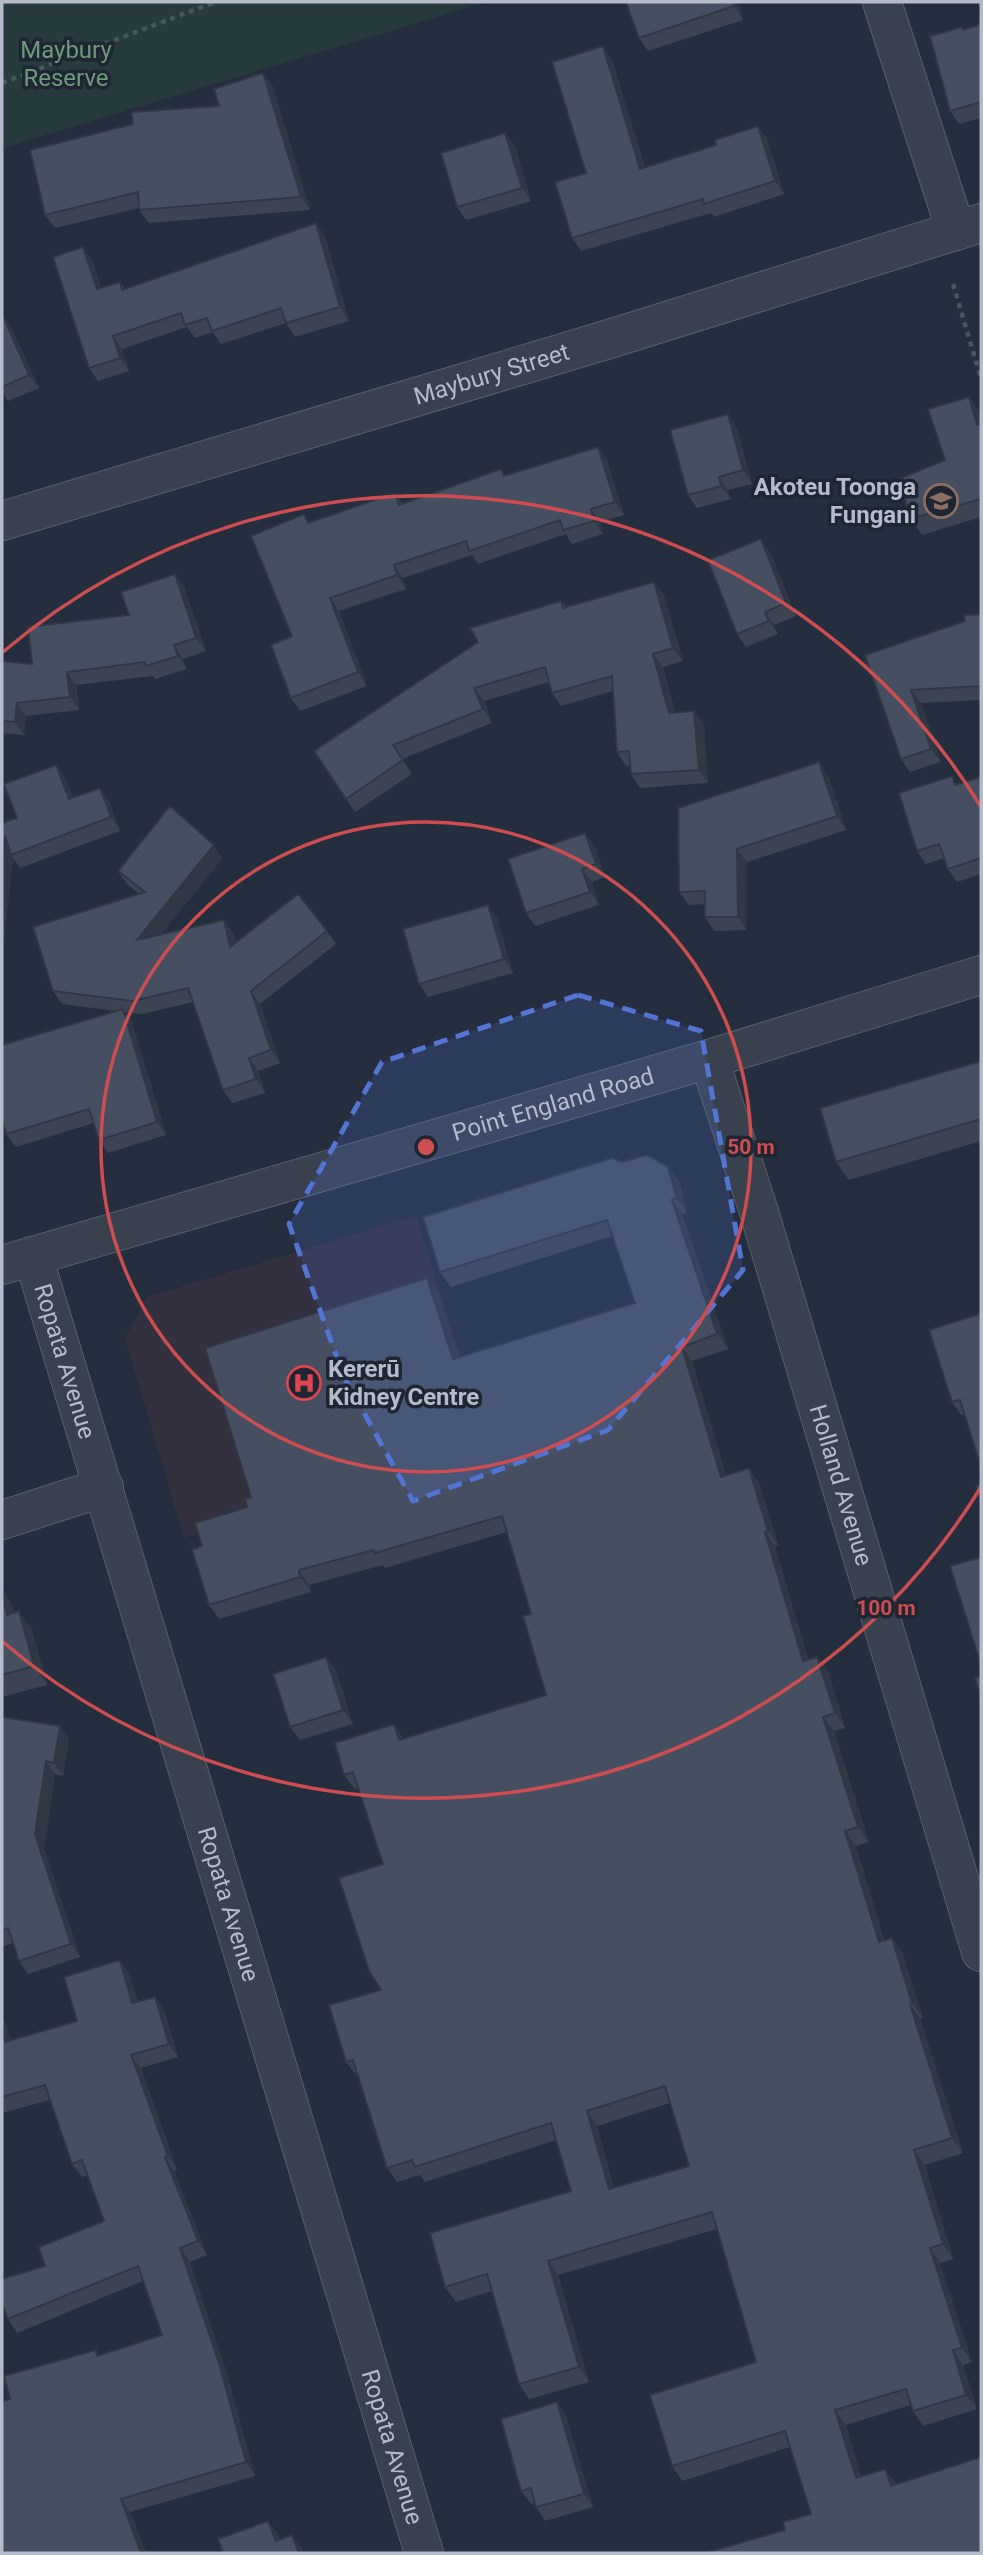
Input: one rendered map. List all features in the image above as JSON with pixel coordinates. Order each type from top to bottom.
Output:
[{"type":"street","points":[[882,2],[968,227]]},
{"type":"street","name":"Maybury Street","points":[[2,521],[606,340],[968,227]]},
{"type":"street","name":"Point England Road","points":[[17,1261],[709,1059],[981,975]]},
{"type":"street","name":"Holland Avenue","points":[[709,1059],[762,1223],[981,1951]]},
{"type":"street","name":"Ropata Avenue","points":[[17,1261],[104,1487],[424,2553]]},
{"type":"street","points":[[2,1520],[104,1487]]},
{"type":"path","points":[[2,83],[215,2]]},
{"type":"path","points":[[953,284],[981,378]]},
{"type":"highlighted area","points":[[578,995],[701,1031],[743,1270],[608,1430],[413,1501],[344,1377],[289,1224],[382,1062]]},
{"type":"shaded area","name":"Kererū Kidney Centre","points":[[416,1216],[483,1428],[464,1454],[184,1538],[125,1338],[147,1297]]},
{"type":"green space","name":"Maybury Reserve","points":[[2,2],[486,2],[2,148]]},
{"type":"building","points":[[626,2],[733,2],[734,6],[639,38]]},
{"type":"building","points":[[981,24],[981,102],[950,111],[930,36]]},
{"type":"building","points":[[603,46],[640,169],[716,145],[715,140],[758,126],[775,181],[704,204],[703,199],[572,238],[555,182],[586,173],[552,62]]},
{"type":"building","points":[[263,73],[301,197],[139,210],[138,192],[45,215],[30,150],[133,124],[132,112],[219,106],[214,89]]},
{"type":"building","points":[[505,133],[522,188],[457,207],[441,153]]},
{"type":"building","points":[[316,223],[340,307],[286,323],[281,308],[212,331],[207,318],[185,325],[181,313],[113,336],[120,358],[89,368],[53,257],[83,247],[97,289],[120,282],[122,290]]},
{"type":"building","points":[[2,314],[29,375],[2,387]]},
{"type":"building","points":[[969,397],[977,425],[981,424],[981,499],[911,519],[899,479],[945,460],[928,409]]},
{"type":"building","points":[[728,414],[743,470],[719,477],[721,486],[688,495],[670,430]]},
{"type":"building","points":[[598,447],[615,502],[591,509],[594,521],[563,530],[560,520],[469,551],[466,541],[394,565],[397,575],[330,598],[358,672],[291,698],[271,645],[292,636],[251,536],[304,514],[308,523],[395,493],[399,505],[501,469],[504,476]]},
{"type":"building","points":[[761,539],[786,603],[765,612],[769,621],[737,634],[708,560]]},
{"type":"building","points":[[175,574],[196,638],[174,645],[178,656],[146,666],[145,662],[67,672],[70,697],[17,703],[15,722],[2,721],[2,661],[32,664],[28,627],[129,615],[121,592]]},
{"type":"building","points":[[654,582],[673,648],[653,654],[669,713],[694,711],[699,770],[631,774],[629,751],[617,752],[612,676],[552,693],[545,667],[474,688],[483,709],[393,745],[403,760],[346,799],[314,751],[478,642],[470,628],[561,601],[563,608]]},
{"type":"building","points":[[981,614],[981,686],[911,690],[931,749],[901,759],[865,655],[965,621],[964,615]]},
{"type":"building","points":[[819,762],[837,816],[737,849],[738,917],[705,917],[705,891],[679,892],[678,808]]},
{"type":"building","points":[[56,765],[69,799],[100,788],[111,817],[11,855],[5,836],[2,865],[2,823],[17,818],[4,784]]},
{"type":"building","points":[[952,776],[955,785],[981,777],[981,858],[948,869],[939,844],[917,851],[899,793]]},
{"type":"building","points":[[170,806],[214,845],[137,940],[224,920],[230,947],[298,894],[327,931],[251,991],[271,1050],[249,1058],[256,1079],[223,1090],[188,988],[133,1001],[53,991],[33,927],[145,892],[118,871]]},
{"type":"building","points":[[585,833],[596,864],[582,869],[590,892],[526,913],[508,859]]},
{"type":"building","points":[[488,905],[504,959],[419,984],[403,929]]},
{"type":"building","points":[[123,1009],[157,1122],[99,1140],[89,1109],[6,1134],[2,1118],[2,1045]]},
{"type":"building","points":[[981,1061],[981,1119],[836,1162],[820,1108]]},
{"type":"building","points":[[647,1155],[668,1167],[677,1198],[672,1200],[717,1334],[682,1347],[721,1477],[749,1468],[803,1661],[817,1657],[835,1713],[823,1717],[858,1827],[845,1831],[879,1942],[892,1938],[952,2138],[914,2150],[943,2244],[930,2248],[962,2348],[953,2350],[966,2395],[913,2411],[906,2389],[835,2410],[856,2478],[885,2469],[891,2486],[981,2457],[981,2553],[705,2553],[785,2530],[783,2522],[811,2514],[785,2431],[672,2466],[650,2395],[756,2362],[712,2212],[548,2261],[579,2367],[519,2384],[487,2274],[445,2287],[430,2233],[571,2191],[551,2123],[415,2167],[412,2160],[387,2168],[353,2060],[346,2062],[329,2005],[381,1990],[369,1971],[339,1878],[383,1864],[353,1772],[344,1775],[335,1743],[394,1724],[399,1740],[546,1695],[523,1616],[531,1614],[502,1516],[375,1553],[374,1550],[299,1570],[300,1577],[209,1605],[192,1550],[202,1546],[195,1523],[247,1507],[245,1499],[251,1497],[205,1348],[427,1278],[453,1359],[635,1303],[607,1220],[440,1272],[423,1217],[612,1158],[622,1162]],"holes":[[[665,2086],[689,2166],[609,2189],[587,2111]]]},
{"type":"building","points":[[979,1314],[981,1467],[960,1400],[952,1402],[929,1330]]},
{"type":"building","points":[[981,1483],[981,1503],[976,1485]]},
{"type":"building","points":[[981,1557],[981,1665],[950,1566]]},
{"type":"building","points":[[2,1597],[7,1615],[19,1611],[34,1666],[2,1675]]},
{"type":"building","points":[[326,1657],[343,1710],[290,1727],[273,1674]]},
{"type":"building","points":[[981,1676],[981,1698],[975,1678]]},
{"type":"building","points":[[2,1717],[60,1726],[54,1763],[46,1761],[35,1834],[71,1944],[19,1961],[8,1928],[2,1931]]},
{"type":"building","points":[[120,1960],[132,2003],[155,1997],[169,2044],[131,2055],[168,2156],[165,2157],[198,2241],[180,2248],[218,2360],[246,2462],[121,2499],[141,2553],[2,2553],[2,2402],[10,2399],[4,2376],[96,2350],[97,2356],[162,2335],[138,2266],[8,2319],[2,2303],[2,2279],[45,2266],[39,2247],[104,2221],[82,2160],[72,2164],[45,2085],[2,2097],[2,2029],[5,2042],[77,2021],[64,1977]]},
{"type":"building","points":[[557,2402],[584,2494],[536,2507],[531,2488],[521,2491],[501,2419]]},
{"type":"building","points":[[268,2521],[276,2541],[292,2535],[299,2553],[223,2553],[218,2539]]},
{"type":"place","name":"Akoteu Toonga Fungani","points":[[941,501]]},
{"type":"place","name":"Kererū Kidney Centre","points":[[304,1383]]}]
